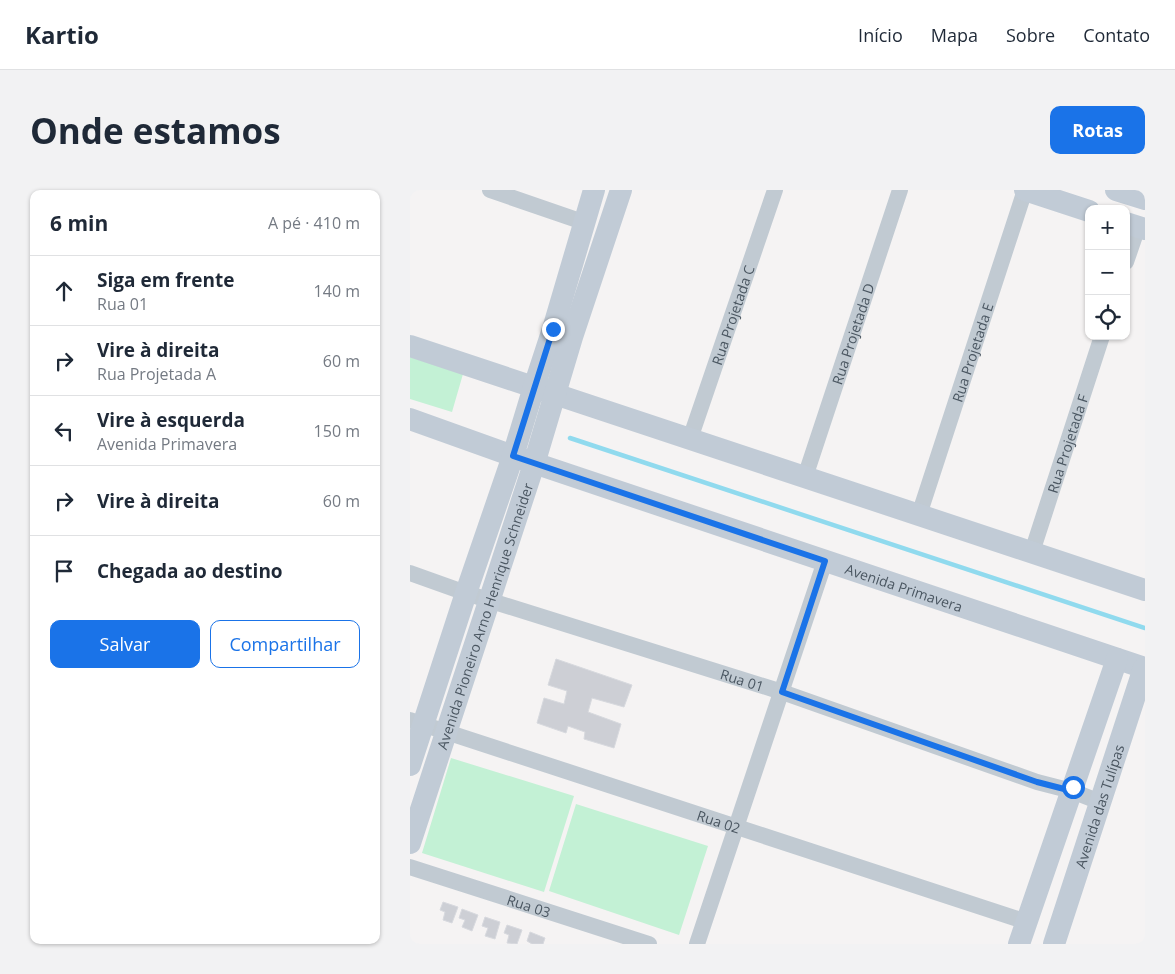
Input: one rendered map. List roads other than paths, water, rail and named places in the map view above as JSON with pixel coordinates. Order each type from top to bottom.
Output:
[{"type":"street","points":[[490,190],[584,222]]},
{"type":"street","name":"Avenida Pioneiro Arno Henrique Schneider","points":[[410,765],[417,722],[466,593],[513,456],[594,190]]},
{"type":"street","name":"Avenida Pioneiro Arno Henrique Schneider","points":[[410,843],[621,190]]},
{"type":"street","name":"Rua Projetada C","points":[[690,438],[775,190]]},
{"type":"street","name":"Rua Projetada D","points":[[805,477],[900,190]]},
{"type":"street","points":[[1025,190],[1085,210]]},
{"type":"street","name":"Rua Projetada E","points":[[919,515],[1025,190]]},
{"type":"street","points":[[1116,190],[1145,199]]},
{"type":"street","points":[[1129,250],[1136,226]]},
{"type":"street","name":"Rua Projetada F","points":[[1032,552],[1101,340]]},
{"type":"street","points":[[410,346],[1145,590]]},
{"type":"street","name":"Avenida Primavera","points":[[410,419],[534,464],[1145,668]]},
{"type":"street","points":[[697,944],[825,561]]},
{"type":"street","name":"Rua 01","points":[[410,573],[466,593],[782,692],[1037,782],[1072,791],[1100,802]]},
{"type":"street","points":[[1019,944],[1116,659]]},
{"type":"street","name":"Avenida das Tulípas","points":[[1054,944],[1145,668]]},
{"type":"street","name":"Rua 02","points":[[417,722],[1027,922]]},
{"type":"street","name":"Rua 03","points":[[410,868],[649,944]]},
{"type":"waterway","points":[[570,438],[1145,628]]}]
